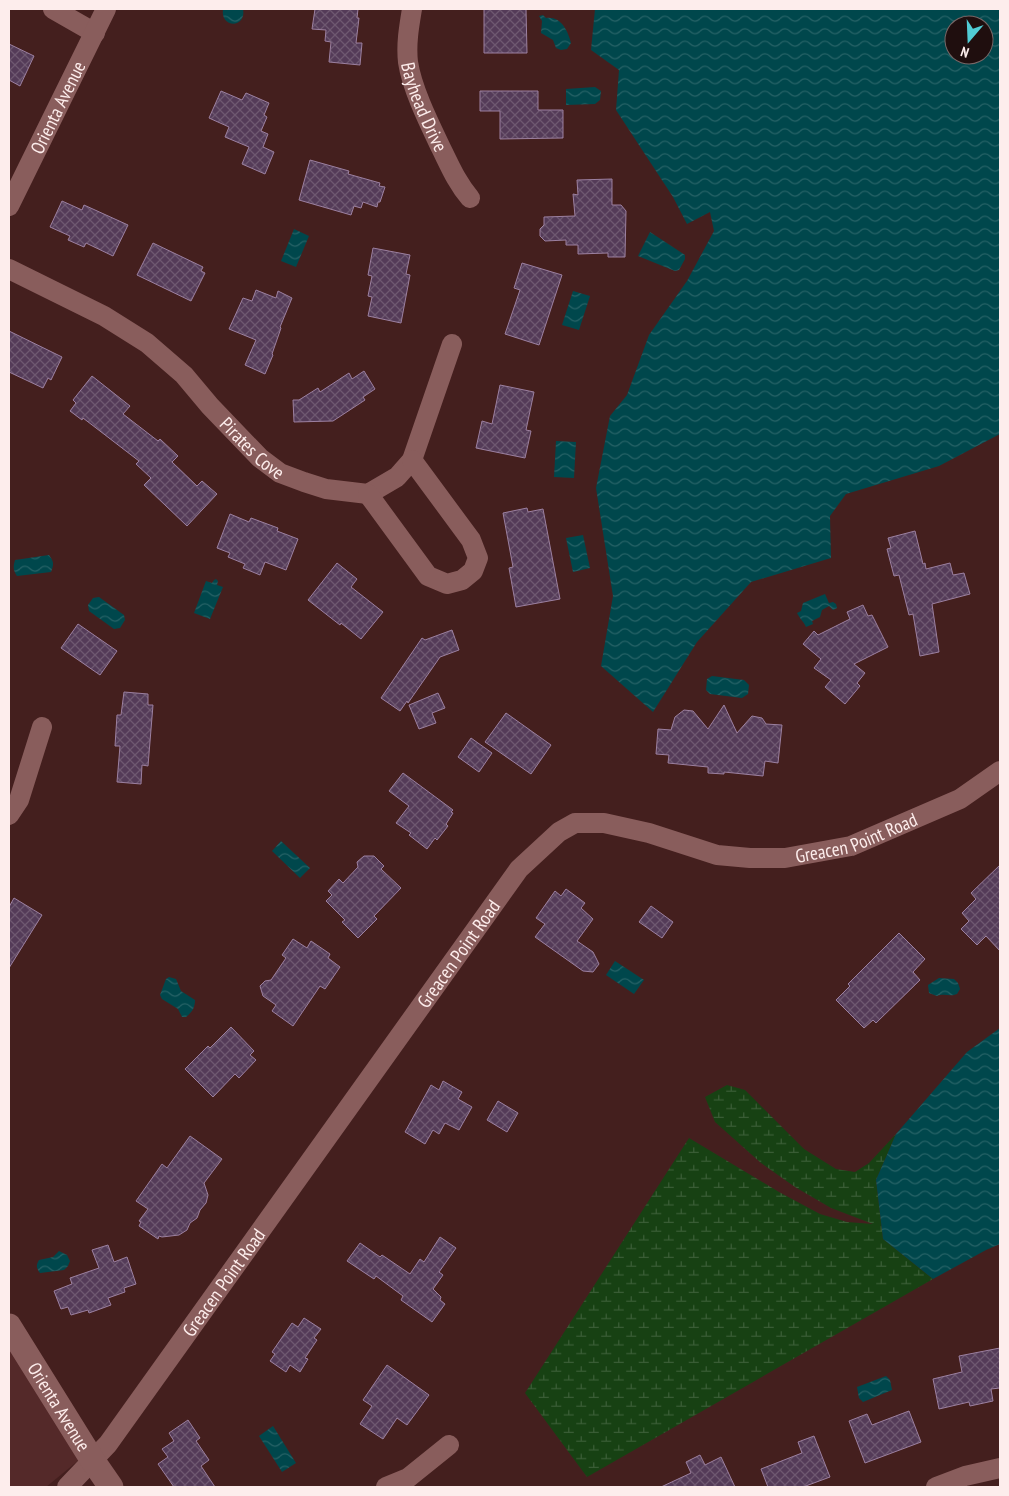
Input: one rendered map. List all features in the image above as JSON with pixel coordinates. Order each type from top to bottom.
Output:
[{"type":"street","points":[[53,9],[95,33]]},
{"type":"street","name":"Orienta Avenue","points":[[9,206],[106,9]]},
{"type":"street","name":"Bayhead Drive","points":[[412,9],[407,48],[409,65],[424,113],[460,186],[470,198]]},
{"type":"street","name":"Pirates Cove","points":[[9,269],[104,316],[148,343],[184,375],[210,406],[255,453],[280,473],[323,488],[368,494]]},
{"type":"street","points":[[412,460],[471,540],[478,558],[473,571],[462,580],[447,584],[428,576],[368,494],[397,477],[412,460],[452,344]]},
{"type":"street","points":[[9,815],[19,800],[42,727]]},
{"type":"street","name":"Greacen Point Road","points":[[67,1487],[108,1444],[518,868],[559,832],[575,823],[604,823],[649,833],[717,855],[750,858],[785,858],[851,846],[960,799],[1000,771]]},
{"type":"street","name":"Orienta Avenue","points":[[9,1326],[111,1487]]},
{"type":"street","points":[[386,1487],[408,1478],[449,1445]]},
{"type":"street","points":[[936,1487],[966,1476],[1000,1468]]},
{"type":"shaded area","points":[[9,1341],[79,1460],[46,1487],[9,1487]]},
{"type":"green space","points":[[727,1085],[745,1090],[804,1149],[836,1169],[855,1172],[869,1163],[896,1134],[876,1180],[883,1239],[933,1279],[587,1477],[525,1393],[689,1138],[779,1192],[820,1214],[847,1222],[873,1224],[831,1208],[795,1187],[761,1163],[715,1122],[705,1097]]},
{"type":"water","points":[[223,9],[243,9],[241,20],[238,23],[229,23],[223,16]]},
{"type":"water","points":[[595,9],[1000,9],[1000,434],[939,466],[846,494],[830,516],[831,558],[751,582],[697,642],[653,712],[601,666],[613,596],[596,488],[610,416],[627,395],[649,335],[687,281],[714,231],[710,212],[687,224],[673,197],[616,110],[619,70],[591,50]]},
{"type":"water","points":[[543,15],[546,18],[556,19],[563,25],[571,43],[567,49],[561,50],[556,48],[553,40],[541,33],[542,21],[539,16]]},
{"type":"water","points":[[595,87],[601,91],[600,100],[595,104],[566,105],[566,89]]},
{"type":"water","points":[[294,229],[309,236],[296,267],[281,261]]},
{"type":"water","points":[[650,232],[685,255],[679,270],[675,271],[638,256]]},
{"type":"water","points":[[573,291],[590,296],[579,330],[562,325]]},
{"type":"water","points":[[556,441],[576,442],[574,478],[554,477]]},
{"type":"water","points":[[583,535],[590,568],[573,572],[566,538]]},
{"type":"water","points":[[49,555],[53,563],[51,572],[17,576],[14,568],[15,560]]},
{"type":"water","points":[[216,579],[218,581],[217,585],[223,587],[210,619],[194,613],[206,581],[212,583]]},
{"type":"water","points":[[825,594],[829,603],[833,602],[837,608],[833,610],[829,606],[822,610],[820,617],[812,621],[813,624],[806,627],[797,613],[801,611],[803,603]]},
{"type":"water","points":[[99,597],[124,615],[125,620],[120,628],[114,629],[89,611],[88,605],[93,598]]},
{"type":"water","points":[[712,676],[744,680],[749,685],[748,694],[742,698],[710,694],[706,690],[707,679]]},
{"type":"water","points":[[281,841],[310,868],[300,878],[272,851]]},
{"type":"water","points":[[615,961],[644,980],[634,994],[606,975]]},
{"type":"water","points":[[169,977],[176,979],[181,991],[195,1000],[193,1010],[186,1017],[182,1017],[178,1009],[162,999],[160,995],[166,979]]},
{"type":"water","points":[[939,978],[954,979],[960,989],[957,994],[937,996],[929,993],[928,985]]},
{"type":"water","points":[[1000,1028],[1000,1244],[933,1279],[883,1239],[876,1180],[896,1134],[967,1052]]},
{"type":"water","points":[[59,1251],[67,1255],[70,1261],[68,1266],[64,1270],[40,1273],[37,1266],[39,1260],[53,1257]]},
{"type":"water","points":[[886,1376],[890,1380],[892,1390],[863,1402],[859,1398],[857,1387]]},
{"type":"water","points":[[273,1426],[296,1463],[282,1472],[259,1436]]},
{"type":"building","points":[[315,9],[358,9],[357,18],[359,18],[356,43],[362,43],[360,65],[329,62],[331,42],[325,41],[326,30],[312,29]]},
{"type":"building","points":[[484,9],[526,9],[527,53],[484,53]]},
{"type":"building","points":[[9,44],[34,56],[20,86],[9,80]]},
{"type":"building","points":[[221,91],[242,100],[246,93],[269,103],[264,115],[267,117],[261,131],[268,134],[263,147],[274,152],[265,174],[242,164],[249,147],[225,137],[229,127],[209,118]]},
{"type":"building","points":[[480,91],[538,91],[538,110],[563,110],[563,138],[500,139],[500,111],[480,111]]},
{"type":"building","points":[[310,160],[349,171],[348,174],[380,183],[379,186],[385,187],[377,207],[363,202],[361,208],[354,206],[351,215],[299,200]]},
{"type":"building","points":[[612,179],[612,205],[621,205],[626,211],[625,257],[608,257],[608,253],[578,254],[578,245],[566,245],[566,240],[545,241],[540,236],[540,229],[544,225],[544,217],[575,216],[573,194],[578,195],[577,180]]},
{"type":"building","points":[[62,201],[82,210],[84,205],[128,225],[113,256],[86,243],[84,247],[68,240],[70,236],[50,227]]},
{"type":"building","points":[[153,243],[203,267],[201,271],[205,273],[191,301],[137,275]]},
{"type":"building","points":[[373,248],[410,255],[406,274],[410,275],[401,323],[368,316],[372,297],[368,296],[372,276],[368,275]]},
{"type":"building","points":[[522,263],[562,275],[539,345],[505,334],[520,290],[514,288]]},
{"type":"building","points":[[256,290],[276,298],[278,291],[292,298],[280,327],[273,355],[265,374],[245,365],[256,340],[229,329],[243,298],[252,301]]},
{"type":"building","points":[[9,331],[62,357],[51,380],[48,378],[43,388],[9,372]]},
{"type":"building","points":[[364,371],[375,389],[363,397],[365,400],[333,421],[294,422],[293,400],[299,400],[318,388],[320,392],[349,373],[352,379]]},
{"type":"building","points":[[92,376],[130,406],[123,414],[158,441],[160,439],[178,456],[172,462],[197,486],[202,481],[217,494],[187,526],[144,485],[151,478],[136,464],[139,461],[83,418],[82,420],[70,411],[76,403],[73,400]]},
{"type":"building","points":[[500,385],[534,392],[526,430],[531,431],[525,458],[476,448],[482,421],[492,424]]},
{"type":"building","points":[[527,508],[528,512],[543,509],[560,599],[516,607],[509,568],[513,567],[503,513]]},
{"type":"building","points":[[230,514],[249,522],[251,518],[278,528],[277,531],[298,539],[286,570],[265,562],[260,575],[243,568],[245,564],[228,557],[230,553],[217,548]]},
{"type":"building","points":[[915,531],[926,569],[950,563],[953,575],[964,573],[970,594],[932,604],[939,652],[920,656],[913,614],[909,615],[899,575],[894,576],[887,549],[891,548],[888,538]]},
{"type":"building","points":[[337,563],[357,579],[351,587],[383,612],[361,639],[308,600]]},
{"type":"building","points":[[863,605],[868,616],[872,615],[888,647],[854,664],[865,673],[857,683],[860,686],[845,704],[825,687],[831,680],[814,668],[821,659],[803,644],[814,631],[818,635],[850,619],[847,612]]},
{"type":"building","points":[[78,624],[117,651],[100,675],[61,648]]},
{"type":"building","points":[[452,630],[459,650],[440,657],[408,703],[407,701],[400,711],[381,698],[422,638],[425,640]]},
{"type":"building","points":[[124,692],[148,694],[148,705],[153,705],[148,766],[142,765],[141,784],[117,782],[120,746],[115,746],[117,715],[121,715]]},
{"type":"building","points":[[438,693],[445,708],[432,713],[436,723],[419,729],[409,705]]},
{"type":"building","points":[[724,705],[737,733],[752,716],[762,718],[766,724],[782,725],[778,763],[765,761],[763,776],[724,772],[724,774],[708,773],[708,767],[668,763],[669,755],[656,754],[658,729],[671,730],[675,717],[684,710],[693,711],[708,729]]},
{"type":"building","points":[[506,713],[551,745],[531,774],[485,742]]},
{"type":"building","points":[[471,738],[492,753],[479,772],[458,757]]},
{"type":"building","points":[[403,773],[453,810],[446,824],[448,826],[437,840],[435,838],[427,849],[409,835],[411,833],[396,823],[409,806],[389,791]]},
{"type":"building","points":[[364,856],[374,856],[384,866],[381,869],[401,888],[374,916],[377,919],[358,938],[342,922],[345,920],[326,901],[332,895],[328,891],[339,879],[343,883],[358,867],[357,862]]},
{"type":"building","points":[[1000,865],[1000,951],[986,936],[977,945],[961,929],[969,921],[962,913],[976,899],[971,893]]},
{"type":"building","points":[[566,889],[585,903],[581,908],[593,919],[577,941],[593,952],[599,964],[593,972],[583,971],[535,937],[545,924],[536,918],[555,891],[561,896]]},
{"type":"building","points":[[14,898],[42,915],[9,968],[9,907]]},
{"type":"building","points":[[651,906],[673,922],[662,938],[639,922]]},
{"type":"building","points":[[899,933],[925,959],[913,972],[920,980],[876,1023],[873,1020],[864,1028],[836,1000],[850,986],[848,984]]},
{"type":"building","points":[[293,939],[307,948],[311,941],[330,954],[328,958],[340,967],[325,989],[320,986],[293,1026],[272,1011],[276,1005],[263,996],[260,986],[265,981],[271,980],[286,958],[282,955]]},
{"type":"building","points":[[231,1027],[254,1051],[250,1055],[256,1060],[239,1078],[235,1074],[213,1097],[185,1069]]},
{"type":"building","points":[[443,1081],[462,1092],[458,1099],[472,1107],[459,1130],[445,1123],[439,1134],[433,1130],[425,1144],[405,1132],[431,1085],[439,1090]]},
{"type":"building","points":[[498,1101],[518,1113],[507,1132],[487,1120]]},
{"type":"building","points":[[190,1136],[222,1159],[204,1183],[208,1195],[206,1203],[200,1210],[197,1218],[190,1223],[187,1230],[179,1235],[159,1236],[158,1239],[139,1226],[141,1222],[139,1221],[148,1209],[136,1201],[162,1164],[167,1168]]},
{"type":"building","points":[[440,1237],[456,1248],[439,1272],[443,1275],[433,1289],[445,1304],[432,1322],[401,1300],[403,1296],[376,1276],[374,1279],[347,1261],[360,1243],[410,1274],[420,1259],[424,1262]]},
{"type":"building","points":[[108,1245],[114,1262],[127,1257],[136,1284],[124,1288],[125,1292],[108,1298],[111,1305],[89,1313],[88,1310],[71,1315],[68,1307],[61,1309],[54,1291],[72,1284],[70,1278],[99,1268],[92,1250]]},
{"type":"building","points":[[304,1318],[321,1329],[314,1338],[317,1340],[305,1358],[308,1359],[300,1372],[290,1365],[286,1372],[270,1361],[275,1354],[272,1352],[292,1323],[298,1327]]},
{"type":"building","points":[[1000,1348],[1000,1388],[991,1389],[993,1401],[970,1406],[969,1402],[939,1409],[933,1379],[962,1372],[959,1356]]},
{"type":"building","points":[[387,1365],[429,1395],[407,1425],[397,1418],[383,1439],[360,1424],[372,1406],[363,1400]]},
{"type":"building","points":[[909,1411],[921,1442],[865,1463],[849,1421],[867,1414],[872,1425]]},
{"type":"building","points":[[188,1420],[200,1438],[196,1441],[209,1460],[201,1466],[215,1487],[174,1487],[158,1464],[168,1457],[162,1449],[174,1441],[169,1433]]},
{"type":"building","points":[[814,1436],[830,1477],[803,1487],[768,1487],[761,1469],[802,1453],[798,1442]]},
{"type":"building","points":[[700,1455],[705,1465],[721,1457],[735,1487],[661,1487],[691,1473],[686,1462]]}]
